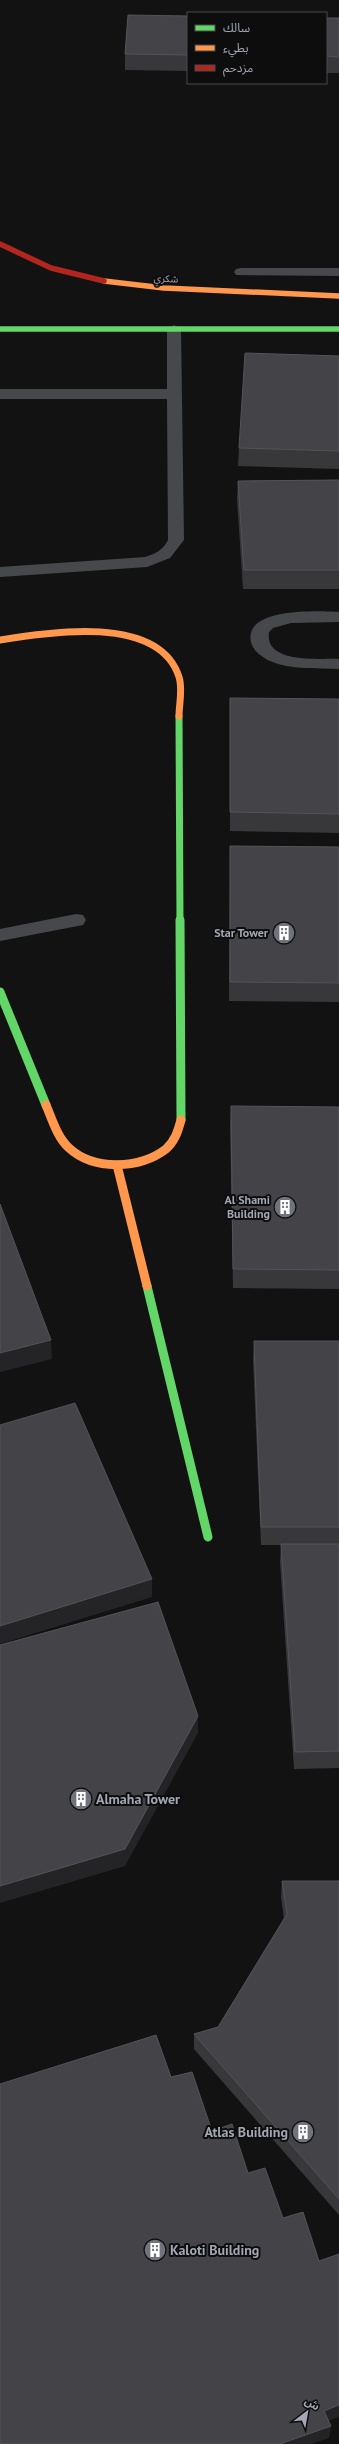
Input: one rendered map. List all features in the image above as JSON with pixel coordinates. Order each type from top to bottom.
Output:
[{"type":"street","name":"شكري","points":[[0,244],[11,251],[50,267],[97,280],[148,288],[339,296]]},
{"type":"street","points":[[0,248],[11,251]]},
{"type":"street","points":[[0,329],[336,330]]},
{"type":"street","points":[[0,640],[62,633],[108,633],[130,636],[148,643],[163,652],[173,664],[179,677],[180,1132],[166,1150],[145,1161],[117,1165],[92,1161],[70,1149],[57,1132],[0,992]]},
{"type":"street","points":[[117,1165],[208,1537]]},
{"type":"lane","points":[[241,272],[339,272]]},
{"type":"lane","points":[[0,572],[147,562],[162,557],[172,549],[176,540],[174,329]]},
{"type":"lane","points":[[0,394],[175,394]]},
{"type":"lane","points":[[339,617],[290,617],[278,620],[267,624],[261,631],[259,639],[261,646],[268,653],[278,658],[290,661],[339,664]]},
{"type":"lane","points":[[0,935],[76,920]]},
{"type":"building","points":[[128,15],[187,16],[187,55],[125,54]]},
{"type":"building","points":[[327,18],[339,18],[339,57],[327,56]]},
{"type":"building","points":[[245,353],[339,356],[339,451],[239,448]]},
{"type":"building","points":[[339,480],[339,570],[244,570],[238,481]]},
{"type":"building","points":[[230,698],[339,699],[339,814],[230,812]]},
{"type":"building","name":"Star Tower","points":[[230,846],[339,847],[339,983],[230,982]]},
{"type":"building","name":"Al Shami Building","points":[[231,1106],[339,1107],[339,1270],[233,1269]]},
{"type":"building","points":[[0,1204],[51,1340],[0,1353]]},
{"type":"building","points":[[254,1341],[339,1341],[339,1527],[261,1527]]},
{"type":"building","points":[[75,1403],[152,1579],[0,1626],[0,1425]]},
{"type":"building","points":[[281,1544],[339,1544],[339,1751],[295,1752]]},
{"type":"building","name":"Almaha Tower","points":[[158,1602],[198,1716],[125,1849],[0,1886],[0,1645]]},
{"type":"building","name":"Atlas Building","points":[[282,1881],[339,1881],[339,2199],[194,2034],[218,2027],[287,1914]]},
{"type":"building","name":"Kaloti Building","points":[[156,2035],[171,2077],[192,2072],[212,2131],[232,2124],[248,2173],[265,2168],[283,2218],[303,2212],[319,2261],[339,2254],[339,2405],[324,2411],[331,2426],[280,2444],[0,2444],[0,2084]]},
{"type":"traffic: fast","points":[[0,329],[339,329]]},
{"type":"traffic: fast","points":[[179,716],[181,1120]]},
{"type":"traffic: fast","points":[[0,992],[46,1105]]},
{"type":"traffic: fast","points":[[147,1286],[208,1537]]},
{"type":"traffic: slow","points":[[104,281],[164,288],[339,296]]},
{"type":"traffic: slow","points":[[0,640],[45,634],[100,632],[127,636],[151,644],[169,657],[179,676],[179,716]]},
{"type":"traffic: slow","points":[[46,1105],[59,1133],[69,1148],[82,1157],[98,1163],[116,1165],[135,1163],[152,1157],[166,1148],[177,1136],[181,1120]]},
{"type":"traffic: slow","points":[[117,1165],[147,1286]]},
{"type":"traffic: jam","points":[[0,244],[51,268],[104,281]]},
{"type":"place","name":"Star Tower","points":[[284,933]]},
{"type":"place","name":"Al Shami Building","points":[[285,1207]]},
{"type":"place","name":"Almaha Tower","points":[[81,1799]]},
{"type":"place","name":"Atlas Building","points":[[303,2132]]},
{"type":"place","name":"Kaloti Building","points":[[155,2250]]}]
